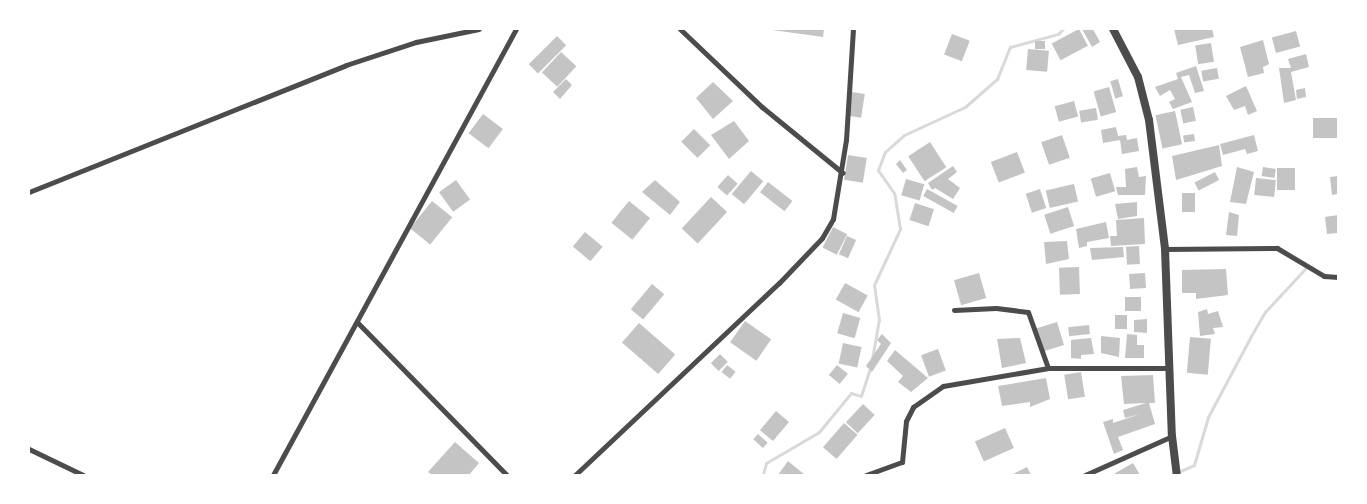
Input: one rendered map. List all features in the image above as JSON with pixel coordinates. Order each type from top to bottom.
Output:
[{"type":"street","points":[[29,192],[346,65],[416,42],[479,29]]},
{"type":"street","points":[[273,475],[516,29]]},
{"type":"street","points":[[680,29],[762,107],[843,173]]},
{"type":"street","points":[[575,475],[779,283],[822,238],[834,219],[843,173],[853,29]]},
{"type":"street","points":[[1113,29],[1138,77],[1149,120],[1165,249],[1172,436],[1177,475]]},
{"type":"street","points":[[1165,249],[1277,248],[1324,276],[1338,277]]},
{"type":"street","points":[[954,310],[996,308],[1028,312],[1048,368]]},
{"type":"street","points":[[357,322],[507,475]]},
{"type":"street","points":[[866,475],[902,462],[906,421],[913,407],[943,386],[1048,368],[1170,368]]},
{"type":"street","points":[[1085,475],[1172,436]]},
{"type":"street","points":[[29,449],[83,475]]},
{"type":"building","points":[[765,29],[824,29],[823,37]]},
{"type":"building","points":[[1079,29],[1088,46],[1061,60],[1052,44]]},
{"type":"building","points":[[1082,29],[1093,29],[1100,42],[1092,47]]},
{"type":"building","points":[[1174,29],[1212,29],[1214,37],[1178,45]]},
{"type":"building","points":[[1296,31],[1300,46],[1276,53],[1272,37]]},
{"type":"building","points":[[952,34],[970,41],[962,61],[944,55]]},
{"type":"building","points":[[557,36],[566,45],[538,73],[529,64]]},
{"type":"building","points":[[1263,40],[1269,64],[1263,67],[1264,73],[1248,77],[1240,47]]},
{"type":"building","points":[[1035,41],[1045,41],[1045,49],[1035,49]]},
{"type":"building","points":[[1211,43],[1214,62],[1198,64],[1195,46]]},
{"type":"building","points":[[1028,49],[1049,51],[1047,72],[1026,70]]},
{"type":"building","points":[[561,52],[576,66],[557,87],[542,72]]},
{"type":"building","points":[[1306,54],[1309,67],[1291,72],[1296,100],[1284,103],[1279,68],[1291,68],[1288,59]]},
{"type":"building","points":[[1196,66],[1204,91],[1195,93],[1189,75],[1181,77],[1192,102],[1173,109],[1169,102],[1175,99],[1170,90],[1160,96],[1155,87],[1178,79],[1176,73]]},
{"type":"building","points":[[1217,68],[1219,79],[1203,82],[1201,71]]},
{"type":"building","points":[[566,79],[572,85],[560,99],[553,92]]},
{"type":"building","points":[[1118,79],[1123,96],[1115,99],[1110,81]]},
{"type":"building","points":[[713,82],[733,101],[713,119],[696,98]]},
{"type":"building","points":[[1246,86],[1257,111],[1248,115],[1245,106],[1234,110],[1226,96]]},
{"type":"building","points":[[1109,87],[1116,112],[1101,116],[1094,91]]},
{"type":"building","points":[[1305,88],[1306,97],[1297,99],[1296,90]]},
{"type":"building","points":[[852,92],[865,94],[861,118],[848,116]]},
{"type":"building","points":[[1074,101],[1078,116],[1059,122],[1055,106]]},
{"type":"building","points":[[1193,107],[1196,121],[1183,123],[1180,110]]},
{"type":"building","points":[[1096,108],[1098,120],[1081,123],[1079,111]]},
{"type":"building","points":[[1175,111],[1182,144],[1163,148],[1155,115]]},
{"type":"building","points":[[483,114],[503,129],[489,148],[469,133]]},
{"type":"building","points":[[1313,118],[1338,118],[1338,138],[1313,138]]},
{"type":"building","points":[[734,121],[749,141],[729,159],[711,135]]},
{"type":"building","points":[[1116,127],[1118,136],[1126,135],[1127,140],[1137,138],[1139,151],[1122,154],[1120,140],[1103,143],[1101,130]]},
{"type":"building","points":[[694,129],[710,145],[698,158],[681,142]]},
{"type":"building","points":[[1194,134],[1195,141],[1184,142],[1183,136]]},
{"type":"building","points":[[1062,135],[1070,158],[1049,165],[1041,142]]},
{"type":"building","points":[[1254,135],[1258,151],[1247,154],[1245,149],[1223,155],[1220,144]]},
{"type":"building","points":[[930,142],[946,167],[925,181],[908,156]]},
{"type":"building","points":[[1219,145],[1222,166],[1176,180],[1172,156]]},
{"type":"building","points":[[1017,152],[1025,173],[999,183],[991,162]]},
{"type":"building","points":[[848,155],[867,158],[863,183],[844,180]]},
{"type":"building","points":[[900,160],[907,170],[903,173],[896,164]]},
{"type":"building","points":[[953,166],[957,172],[948,179],[960,188],[953,199],[935,188],[932,190],[928,183]]},
{"type":"building","points":[[1137,167],[1139,177],[1146,176],[1145,195],[1118,195],[1116,187],[1126,187],[1125,169]]},
{"type":"building","points":[[1237,167],[1254,172],[1246,204],[1230,202]]},
{"type":"building","points":[[1263,167],[1276,169],[1274,178],[1262,176]]},
{"type":"building","points":[[1277,168],[1295,168],[1295,190],[1277,190]]},
{"type":"building","points":[[751,171],[763,181],[744,204],[732,194]]},
{"type":"building","points":[[1215,172],[1219,180],[1199,190],[1195,182]]},
{"type":"building","points":[[1110,173],[1115,191],[1096,197],[1091,179]]},
{"type":"building","points":[[728,175],[738,184],[727,196],[717,187]]},
{"type":"building","points":[[1338,176],[1338,194],[1332,195],[1330,177]]},
{"type":"building","points":[[1256,178],[1276,180],[1274,197],[1254,195]]},
{"type":"building","points":[[906,179],[924,184],[920,201],[901,195]]},
{"type":"building","points":[[456,180],[470,199],[453,212],[439,192]]},
{"type":"building","points":[[655,180],[680,202],[670,215],[642,192]]},
{"type":"building","points":[[768,182],[792,201],[784,211],[760,192]]},
{"type":"building","points":[[1074,184],[1078,202],[1050,208],[1046,191]]},
{"type":"building","points":[[927,189],[958,206],[954,213],[923,196]]},
{"type":"building","points":[[1040,189],[1046,208],[1032,213],[1026,194]]},
{"type":"building","points":[[1182,193],[1195,193],[1195,212],[1182,212]]},
{"type":"building","points":[[711,197],[727,212],[698,243],[682,228]]},
{"type":"building","points":[[432,201],[452,217],[430,245],[410,228]]},
{"type":"building","points":[[629,201],[650,218],[632,240],[611,223]]},
{"type":"building","points":[[1137,202],[1137,216],[1118,219],[1115,204]]},
{"type":"building","points":[[915,203],[934,209],[928,226],[909,220]]},
{"type":"building","points":[[1068,207],[1074,226],[1050,234],[1044,215]]},
{"type":"building","points":[[1229,212],[1239,215],[1237,236],[1226,235]]},
{"type":"building","points":[[1338,215],[1338,233],[1327,234],[1325,217]]},
{"type":"building","points":[[1144,218],[1145,244],[1111,246],[1110,236],[1117,236],[1116,220]]},
{"type":"building","points":[[1106,222],[1109,238],[1087,242],[1087,246],[1079,248],[1076,229]]},
{"type":"building","points":[[833,227],[847,234],[837,255],[823,247]]},
{"type":"building","points":[[585,232],[603,247],[590,261],[573,247]]},
{"type":"building","points":[[847,236],[856,240],[848,258],[839,254]]},
{"type":"building","points":[[1067,241],[1069,259],[1046,264],[1044,242]]},
{"type":"building","points":[[1139,246],[1140,264],[1127,265],[1126,247]]},
{"type":"building","points":[[1123,247],[1124,257],[1092,260],[1090,248]]},
{"type":"building","points":[[1079,267],[1080,294],[1060,295],[1059,268]]},
{"type":"building","points":[[1226,269],[1228,295],[1196,299],[1196,293],[1182,293],[1182,270]]},
{"type":"building","points":[[979,273],[986,298],[961,305],[954,280]]},
{"type":"building","points":[[1145,273],[1146,288],[1130,289],[1129,274]]},
{"type":"building","points":[[845,283],[868,296],[859,312],[836,300]]},
{"type":"building","points":[[652,284],[664,294],[643,320],[631,309]]},
{"type":"building","points":[[1125,297],[1141,297],[1141,311],[1125,311]]},
{"type":"building","points":[[1207,309],[1208,314],[1218,311],[1223,327],[1213,328],[1215,334],[1200,336],[1198,312]]},
{"type":"building","points":[[843,313],[860,318],[855,338],[837,333]]},
{"type":"building","points":[[1115,315],[1127,315],[1127,329],[1115,329]]},
{"type":"building","points":[[1147,319],[1147,333],[1134,332],[1134,320]]},
{"type":"building","points":[[745,321],[771,339],[756,361],[730,342]]},
{"type":"building","points":[[1057,322],[1064,345],[1043,351],[1036,328]]},
{"type":"building","points":[[639,323],[675,354],[658,374],[622,343]]},
{"type":"building","points":[[1089,325],[1090,334],[1069,336],[1068,327]]},
{"type":"building","points":[[882,334],[891,343],[872,372],[866,366],[881,344],[877,340]]},
{"type":"building","points":[[1127,334],[1137,335],[1137,345],[1144,345],[1144,358],[1125,358]]},
{"type":"building","points":[[1101,336],[1120,338],[1119,357],[1101,353]]},
{"type":"building","points":[[1190,337],[1211,339],[1208,375],[1187,373]]},
{"type":"building","points":[[1020,338],[1026,363],[1002,368],[997,339]]},
{"type":"building","points":[[1091,338],[1094,354],[1081,355],[1081,359],[1071,358],[1071,340]]},
{"type":"building","points":[[843,343],[862,347],[857,367],[839,364]]},
{"type":"building","points":[[938,349],[946,371],[929,377],[921,355]]},
{"type":"building","points":[[895,350],[928,378],[911,392],[898,382],[903,376],[887,361]]},
{"type":"building","points":[[720,354],[728,362],[719,371],[711,363]]},
{"type":"building","points":[[727,365],[736,372],[730,379],[721,372]]},
{"type":"building","points":[[837,365],[848,374],[840,384],[829,375]]},
{"type":"building","points":[[1081,372],[1085,397],[1068,399],[1064,375]]},
{"type":"building","points":[[1153,375],[1155,403],[1149,403],[1155,424],[1118,437],[1123,450],[1114,454],[1103,422],[1113,419],[1113,423],[1140,414],[1125,418],[1123,410],[1146,403],[1124,404],[1121,376]]},
{"type":"building","points":[[1046,378],[1050,399],[1030,407],[1030,402],[1002,406],[998,386]]},
{"type":"building","points":[[863,404],[875,415],[858,433],[846,422]]},
{"type":"building","points":[[776,411],[789,422],[773,441],[760,430]]},
{"type":"building","points":[[844,423],[858,435],[837,459],[823,447]]},
{"type":"building","points":[[1005,428],[1014,448],[984,462],[975,441]]},
{"type":"building","points":[[758,434],[768,443],[763,448],[753,439]]},
{"type":"building","points":[[455,442],[479,463],[469,475],[432,475],[428,472]]},
{"type":"building","points":[[788,461],[805,475],[778,475]]},
{"type":"building","points":[[1133,463],[1140,475],[1112,475]]},
{"type":"building","points":[[1027,467],[1031,475],[1011,475]]},
{"type":"waterway","points":[[872,359],[879,320],[874,285],[900,229],[894,193],[878,170],[885,152],[904,135],[965,107],[997,79],[1010,47],[1058,34],[1063,29]]},
{"type":"waterway","points":[[1171,475],[1194,465],[1208,417],[1251,336],[1265,312],[1305,269]]},
{"type":"waterway","points":[[763,475],[766,463],[819,432],[851,393],[861,396],[871,365]]}]
